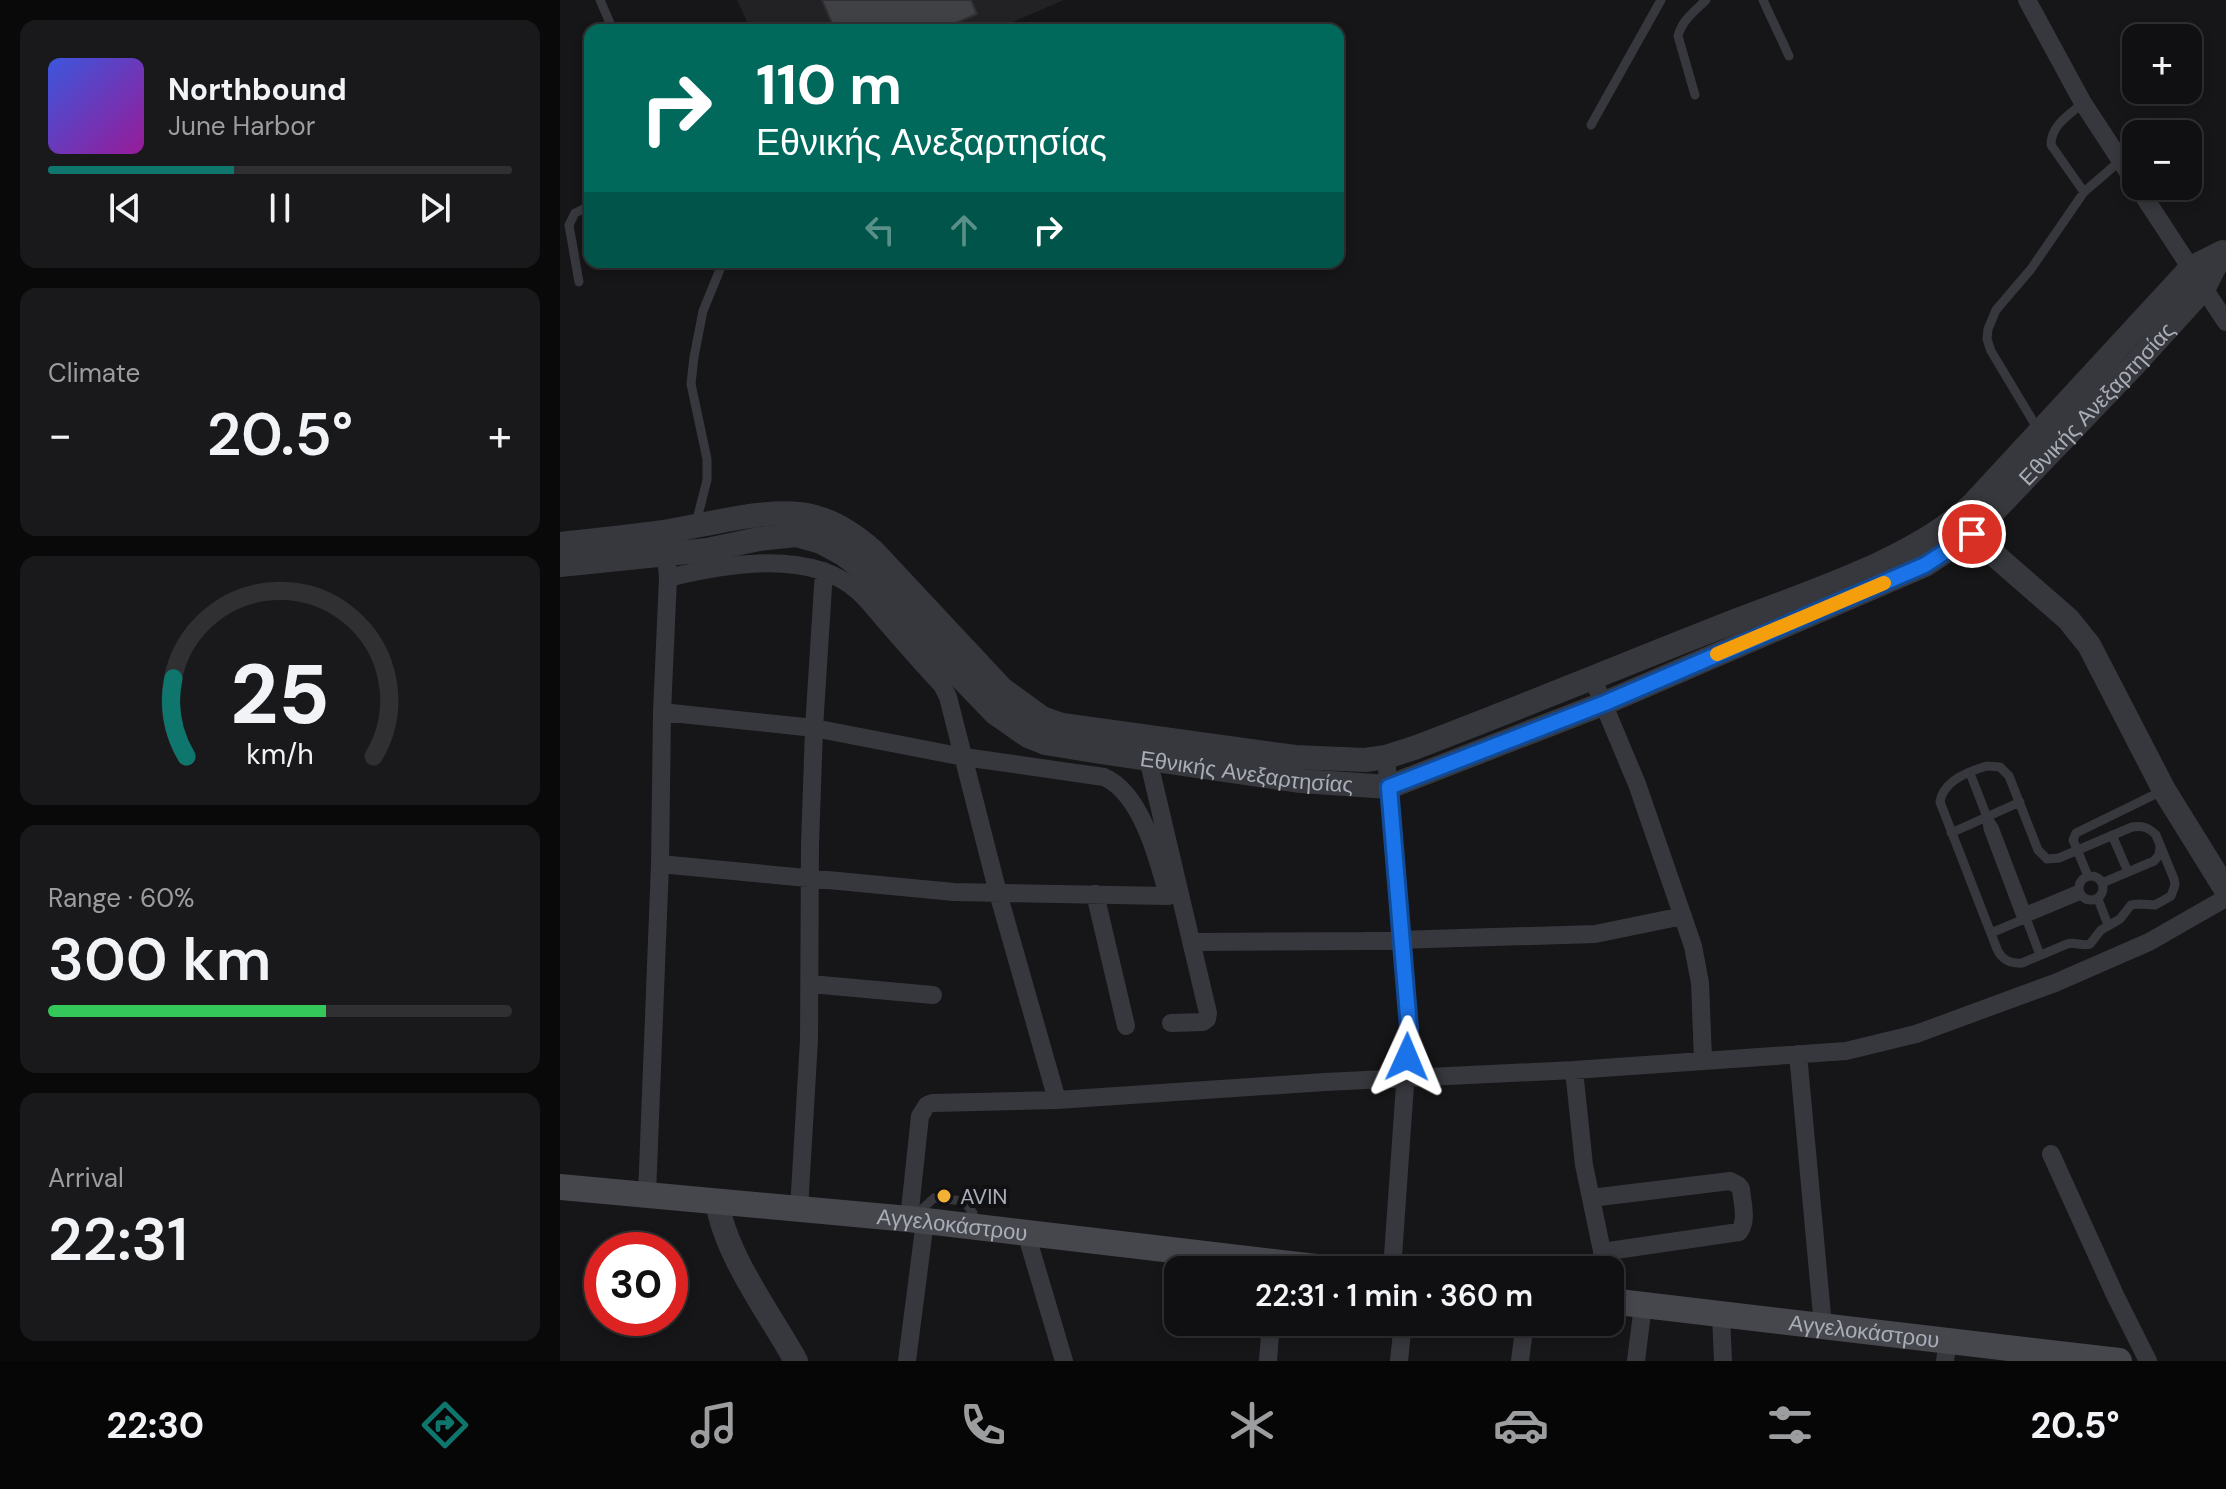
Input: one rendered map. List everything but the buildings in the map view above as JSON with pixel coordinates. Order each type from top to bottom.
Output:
[{"type":"main road","name":"Αγγελοκάστρου","points":[[560,1187],[799,1209],[919,1216],[1200,1256]]},
{"type":"main road","name":"Αγγελοκάστρου","points":[[1624,1300],[1823,1326],[1946,1351],[2119,1361]]},
{"type":"street","points":[[2027,0],[2083,103],[2121,160]]},
{"type":"street","points":[[2147,200],[2226,322]]},
{"type":"street","name":"Εθνικής Ανεξαρτησίας","points":[[1964,527],[1973,504],[2040,431],[2224,252]]},
{"type":"street","name":"Εθνικής Ανεξαρτησίας","points":[[560,565],[707,550],[796,535],[821,542],[867,572],[995,713],[1012,727],[1045,743],[1301,781],[1389,787],[1605,703],[1925,565],[2134,365],[2197,278]]},
{"type":"street","name":"Εθνικής Ανεξαρτησίας","points":[[560,544],[665,555],[696,526],[768,514],[792,513],[815,517],[838,526],[873,551],[1002,689],[1042,718],[1062,725],[1295,757],[1330,759],[1386,757],[1414,748],[1845,578],[1930,537],[1964,527]]},
{"type":"street","points":[[1964,527],[2080,632],[2164,790],[2226,890]]},
{"type":"street","points":[[647,1195],[660,864],[665,555],[705,569],[749,563],[797,565],[824,571],[858,592],[942,685],[948,697],[998,893],[1057,1100]]},
{"type":"street","points":[[799,1209],[807,1085],[814,728],[824,571]]},
{"type":"street","points":[[1593,679],[1637,784],[1693,946],[1698,968],[1703,1059]]},
{"type":"street","points":[[660,864],[954,892],[1168,896],[1136,808],[1123,789],[1104,777],[964,757],[814,728],[662,712]]},
{"type":"street","points":[[1143,735],[1208,1016],[1203,1022],[1171,1023]]},
{"type":"street","points":[[1386,757],[1409,1028],[1393,1256]]},
{"type":"street","points":[[1095,894],[1126,1026]]},
{"type":"street","points":[[907,1361],[919,1216],[920,1116],[927,1105],[943,1101],[1057,1100],[1846,1051],[1943,1026],[2055,983],[2142,946],[2226,898]]},
{"type":"street","points":[[1191,942],[1595,934],[1683,916]]},
{"type":"street","points":[[810,984],[933,995]]},
{"type":"street","points":[[1798,1054],[1823,1326]]},
{"type":"street","points":[[1574,1070],[1584,1165],[1603,1256]]},
{"type":"street","points":[[2051,1154],[2148,1361]]},
{"type":"street","points":[[1591,1198],[1730,1181],[1741,1189],[1744,1222],[1739,1232],[1624,1257]]},
{"type":"street","points":[[717,1201],[720,1219],[748,1280],[796,1361]]},
{"type":"street","points":[[1026,1233],[1064,1361]]},
{"type":"street","points":[[1636,1361],[1643,1305]]},
{"type":"street","points":[[1721,1314],[1723,1361]]},
{"type":"street","points":[[1268,1361],[1270,1336]]},
{"type":"street","points":[[1399,1361],[1402,1336]]},
{"type":"street","points":[[1520,1361],[1523,1336]]},
{"type":"lane","points":[[600,0],[610,24]]},
{"type":"lane","points":[[1591,125],[1661,0]]},
{"type":"lane","points":[[1695,95],[1678,36],[1686,20],[1706,0]]},
{"type":"lane","points":[[1763,0],[1789,56]]},
{"type":"lane","points":[[2083,103],[2054,129],[2051,145],[2084,192]]},
{"type":"lane","points":[[2040,431],[1991,351],[1988,329],[1996,310],[2031,269],[2084,192],[2121,160]]},
{"type":"lane","points":[[579,282],[569,225],[575,213],[584,209]]},
{"type":"lane","points":[[696,526],[707,480],[707,459],[691,384],[703,311],[721,268]]},
{"type":"lane","points":[[1987,766],[2000,767],[2009,776],[2038,850],[2043,856],[2056,860],[2132,827],[2146,827],[2156,835],[2170,868],[2175,885],[2171,896],[2155,905],[2131,905],[2120,919],[2101,930],[2090,944],[2071,942],[2022,963],[2009,962],[1999,954],[1941,808],[1941,795],[1948,785],[1970,773],[1987,766]]},
{"type":"lane","points":[[1970,773],[2020,914],[2026,915]]},
{"type":"lane","points":[[2088,876],[2073,840],[2076,833],[2164,790]]},
{"type":"lane","points":[[1951,833],[2020,802]]},
{"type":"lane","points":[[2112,835],[2128,872]]},
{"type":"lane","points":[[2102,883],[2154,861],[2159,855],[2160,846]]},
{"type":"lane","points":[[2154,861],[2163,862],[2170,868]]},
{"type":"lane","points":[[2097,877],[2102,883],[2103,890],[2098,899],[2087,900],[2080,892],[2082,879],[2097,877]]},
{"type":"lane","points":[[1991,933],[2080,892]]},
{"type":"lane","points":[[2098,899],[2108,925]]},
{"type":"lane","points":[[2026,915],[2040,955]]},
{"type":"lane","points":[[919,1216],[934,1198],[964,1201],[973,1213]]},
{"type":"shaded area","points":[[737,0],[1064,0],[1008,24],[748,24]]},
{"type":"slow traffic","points":[[1717,654],[1884,583]]},
{"type":"place","name":"AVIN","points":[[944,1196]]},
{"type":"route","points":[[1407,1057],[1409,1028],[1389,787],[1605,703],[1925,565],[1972,534]]}]
